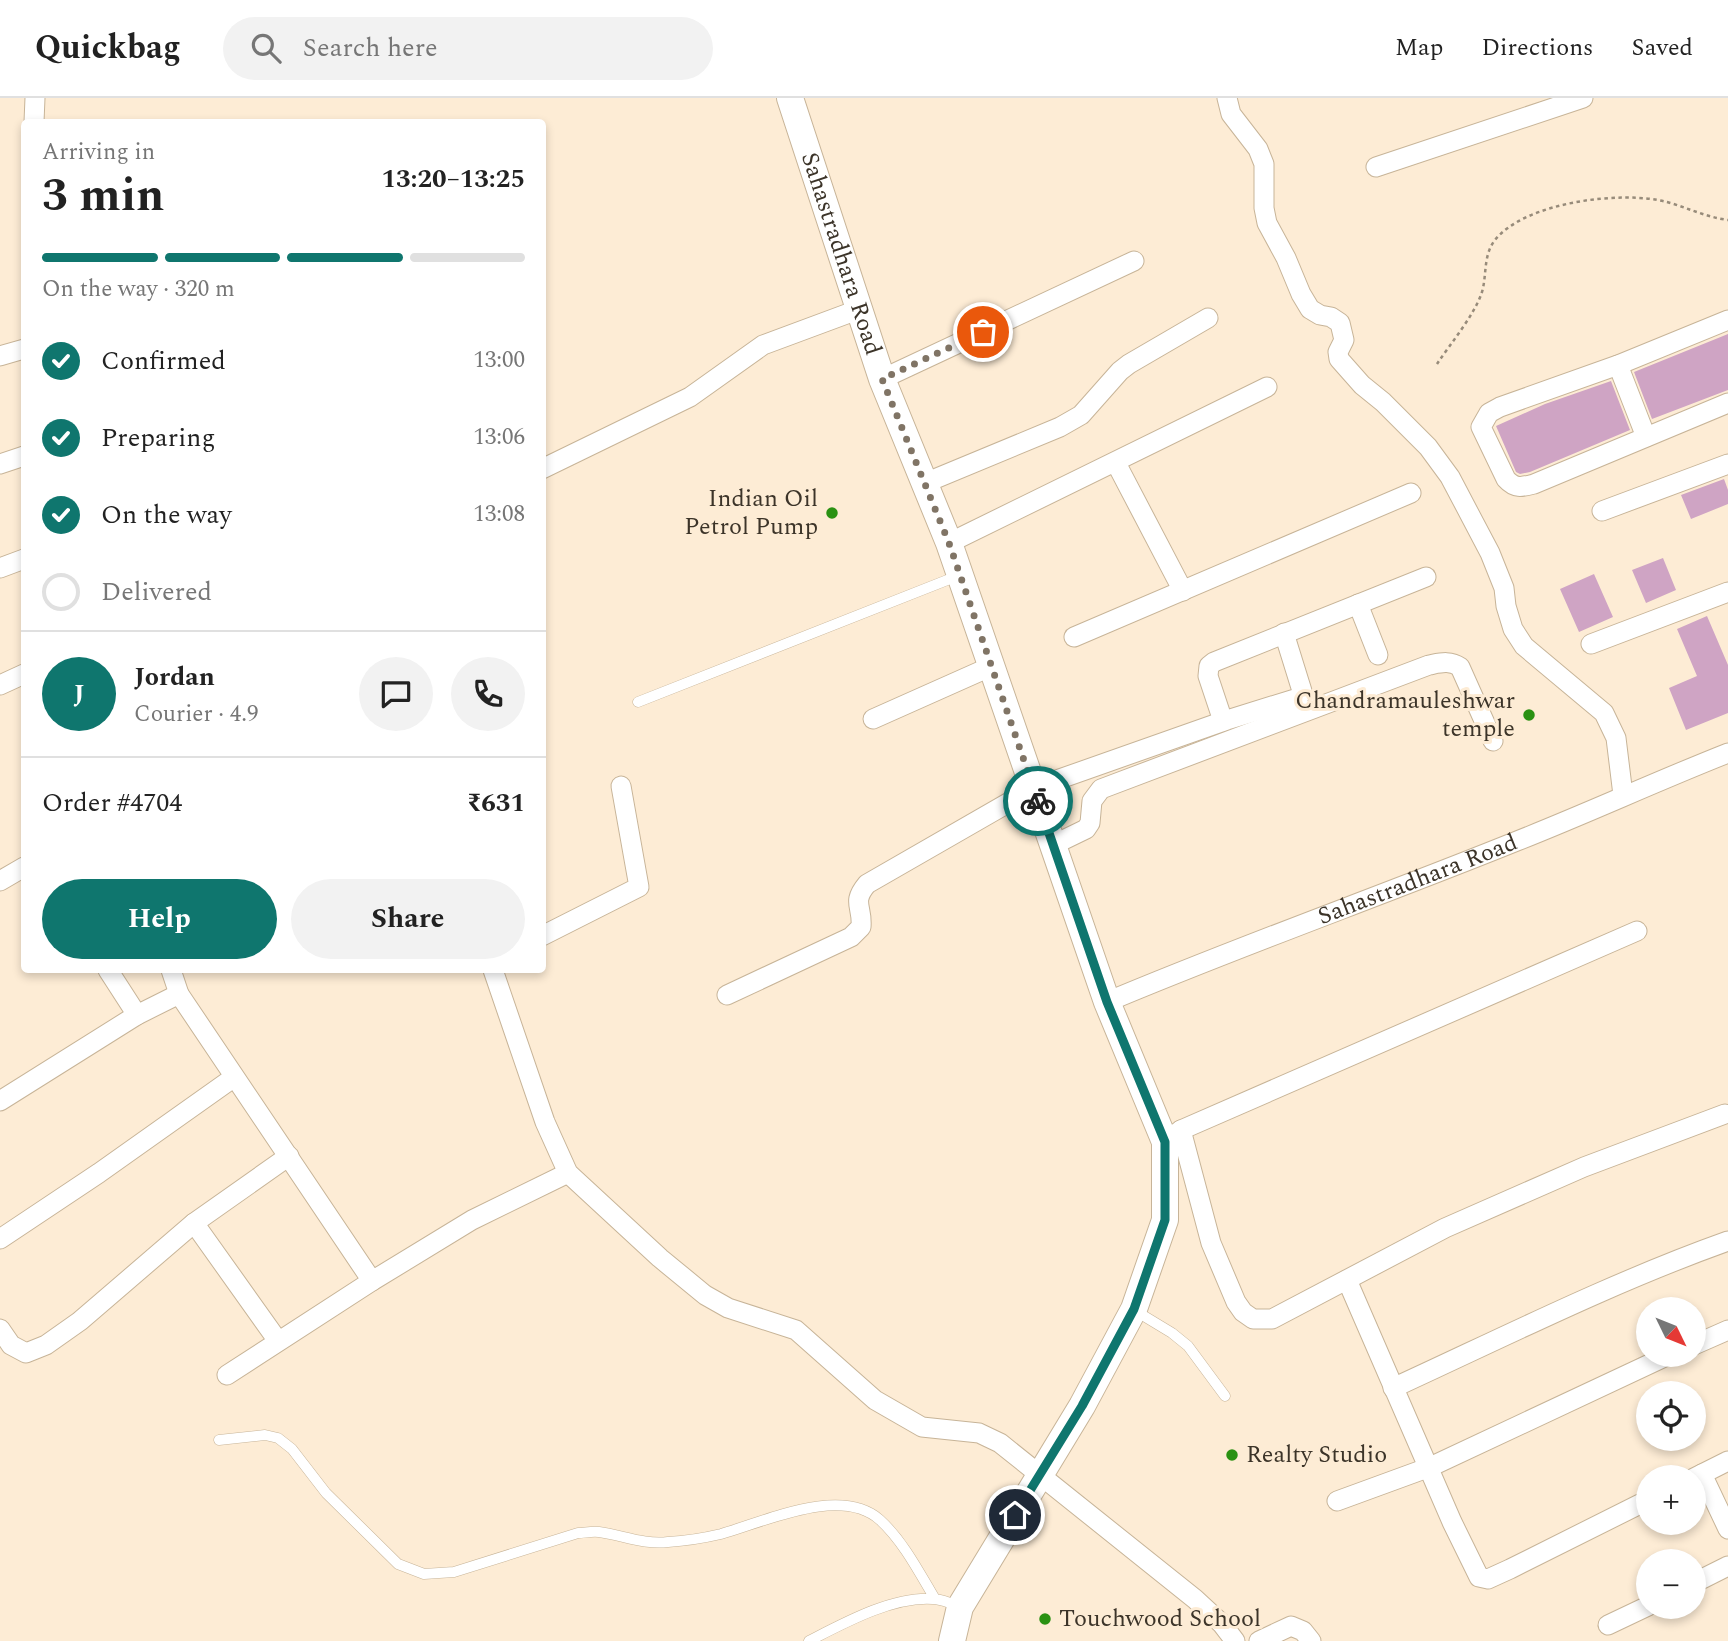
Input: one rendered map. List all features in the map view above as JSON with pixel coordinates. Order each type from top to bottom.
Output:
[{"type":"main road","name":"Sahastradhara Road","points":[[790,98],[882,379],[949,543],[1107,1002],[1173,1136],[1165,1220],[1134,1309],[1082,1406],[1040,1474],[948,1603],[953,1641]]},
{"type":"street","points":[[34,119],[35,98]]},
{"type":"street","points":[[1227,98],[1231,114],[1258,149],[1264,164],[1264,208],[1267,223],[1286,258],[1301,295],[1310,309],[1340,323],[1344,340],[1338,352],[1339,359],[1428,447],[1450,477],[1490,553],[1504,588],[1506,607],[1513,629],[1524,646],[1604,713],[1616,738],[1623,795]]},
{"type":"street","points":[[1376,167],[1583,98]]},
{"type":"street","points":[[882,379],[1134,261]]},
{"type":"street","points":[[546,467],[690,397],[763,345],[860,309]]},
{"type":"street","points":[[925,483],[1071,421],[1081,415],[1120,371],[1142,355],[1208,317]]},
{"type":"street","points":[[1728,320],[1618,365],[1500,407],[1489,413],[1481,427],[1506,479],[1511,485],[1520,487],[1534,484],[1728,403]]},
{"type":"street","points":[[0,356],[21,350]]},
{"type":"street","points":[[1618,365],[1646,437]]},
{"type":"street","points":[[949,543],[1268,387]]},
{"type":"street","points":[[0,464],[21,457]]},
{"type":"street","points":[[1116,463],[1182,591]]},
{"type":"street","points":[[1602,511],[1728,464]]},
{"type":"street","points":[[1074,637],[1411,493]]},
{"type":"street","points":[[0,568],[21,560]]},
{"type":"street","points":[[1223,721],[1208,676],[1209,666],[1219,658],[1426,577]]},
{"type":"street","points":[[1591,644],[1728,592]]},
{"type":"street","points":[[1358,604],[1378,655]]},
{"type":"street","points":[[727,995],[851,937],[862,927],[857,901],[859,893],[867,884],[1034,788],[1223,721],[1296,699],[1301,694],[1284,633]]},
{"type":"street","points":[[1053,845],[1086,829],[1090,823],[1093,801],[1101,789],[1429,665],[1445,662],[1455,663],[1460,667],[1493,740]]},
{"type":"street","points":[[873,719],[992,666]]},
{"type":"street","points":[[0,685],[21,675]]},
{"type":"street","name":"Sahastradhara Road","points":[[1107,1002],[1518,841],[1728,753]]},
{"type":"street","points":[[546,934],[639,887],[621,786]]},
{"type":"street","points":[[0,881],[21,869]]},
{"type":"street","points":[[1637,931],[1173,1136],[1211,1243],[1236,1302],[1243,1312],[1259,1320],[1272,1319],[1445,1228],[1584,1167],[1725,1114]]},
{"type":"street","points":[[110,973],[137,1015]]},
{"type":"street","points":[[172,973],[178,994],[372,1281]]},
{"type":"street","points":[[494,973],[545,1122],[568,1173],[660,1258],[705,1295],[728,1308],[796,1330],[875,1400],[922,1427],[979,1433],[1000,1444],[1195,1599],[1222,1624],[1235,1641]]},
{"type":"street","points":[[0,1101],[137,1015],[178,994]]},
{"type":"street","points":[[0,1239],[233,1078]]},
{"type":"street","points":[[0,1329],[18,1350],[26,1353],[35,1351],[80,1321],[194,1223],[289,1156]]},
{"type":"street","points":[[227,1376],[372,1281],[472,1220],[568,1173]]},
{"type":"street","points":[[194,1223],[278,1341]]},
{"type":"street","points":[[1393,1388],[1623,1283],[1728,1241]]},
{"type":"street","points":[[1347,1280],[1476,1575],[1488,1579],[1636,1506]]},
{"type":"street","points":[[1706,1340],[1728,1330]]},
{"type":"street","points":[[1337,1501],[1430,1467],[1643,1367]]},
{"type":"street","points":[[1706,1472],[1728,1461]]},
{"type":"street","points":[[1706,1490],[1728,1529]]},
{"type":"street","points":[[1706,1577],[1728,1566]]},
{"type":"street","points":[[1608,1625],[1636,1612]]},
{"type":"street","points":[[1259,1641],[1291,1626],[1303,1631],[1311,1641]]},
{"type":"lane","points":[[638,702],[960,575]]},
{"type":"lane","points":[[1134,1309],[1188,1346],[1225,1396]]},
{"type":"lane","points":[[219,1440],[265,1435],[278,1438],[292,1449],[326,1493],[398,1564],[424,1574],[454,1572],[578,1534],[598,1532],[629,1540],[665,1543],[717,1535],[804,1508],[837,1505],[864,1509],[880,1520],[948,1603]]},
{"type":"lane","points":[[809,1641],[865,1614],[910,1600],[948,1603]]},
{"type":"path","points":[[1437,364],[1472,314],[1483,290],[1485,264],[1494,241],[1509,228],[1528,218],[1557,206],[1594,198],[1639,198],[1666,202],[1702,216],[1728,220]]},
{"type":"building","points":[[1728,334],[1728,390],[1652,419],[1634,372]]},
{"type":"building","points":[[1611,381],[1630,430],[1530,472],[1516,472],[1496,426],[1545,404]]},
{"type":"building","points":[[1724,479],[1728,490],[1728,504],[1691,519],[1681,495]]},
{"type":"building","points":[[1663,558],[1676,590],[1646,603],[1632,570]]},
{"type":"building","points":[[1594,574],[1613,617],[1579,632],[1560,589]]},
{"type":"building","points":[[1707,616],[1728,665],[1728,713],[1686,730],[1669,688],[1697,676],[1677,629]]},
{"type":"way so far","points":[[983,332],[882,379],[949,543],[1038,801]]},
{"type":"place","name":"Indian Oil Petrol Pump","points":[[832,513]]},
{"type":"place","name":"Chandramauleshwar temple","points":[[1529,715]]},
{"type":"place","name":"Realty Studio","points":[[1232,1455]]},
{"type":"place","name":"Touchwood School","points":[[1045,1619]]},
{"type":"route","points":[[1015,1515],[1082,1406],[1134,1309],[1165,1220],[1165,1142],[1107,1002],[1038,801]]}]
